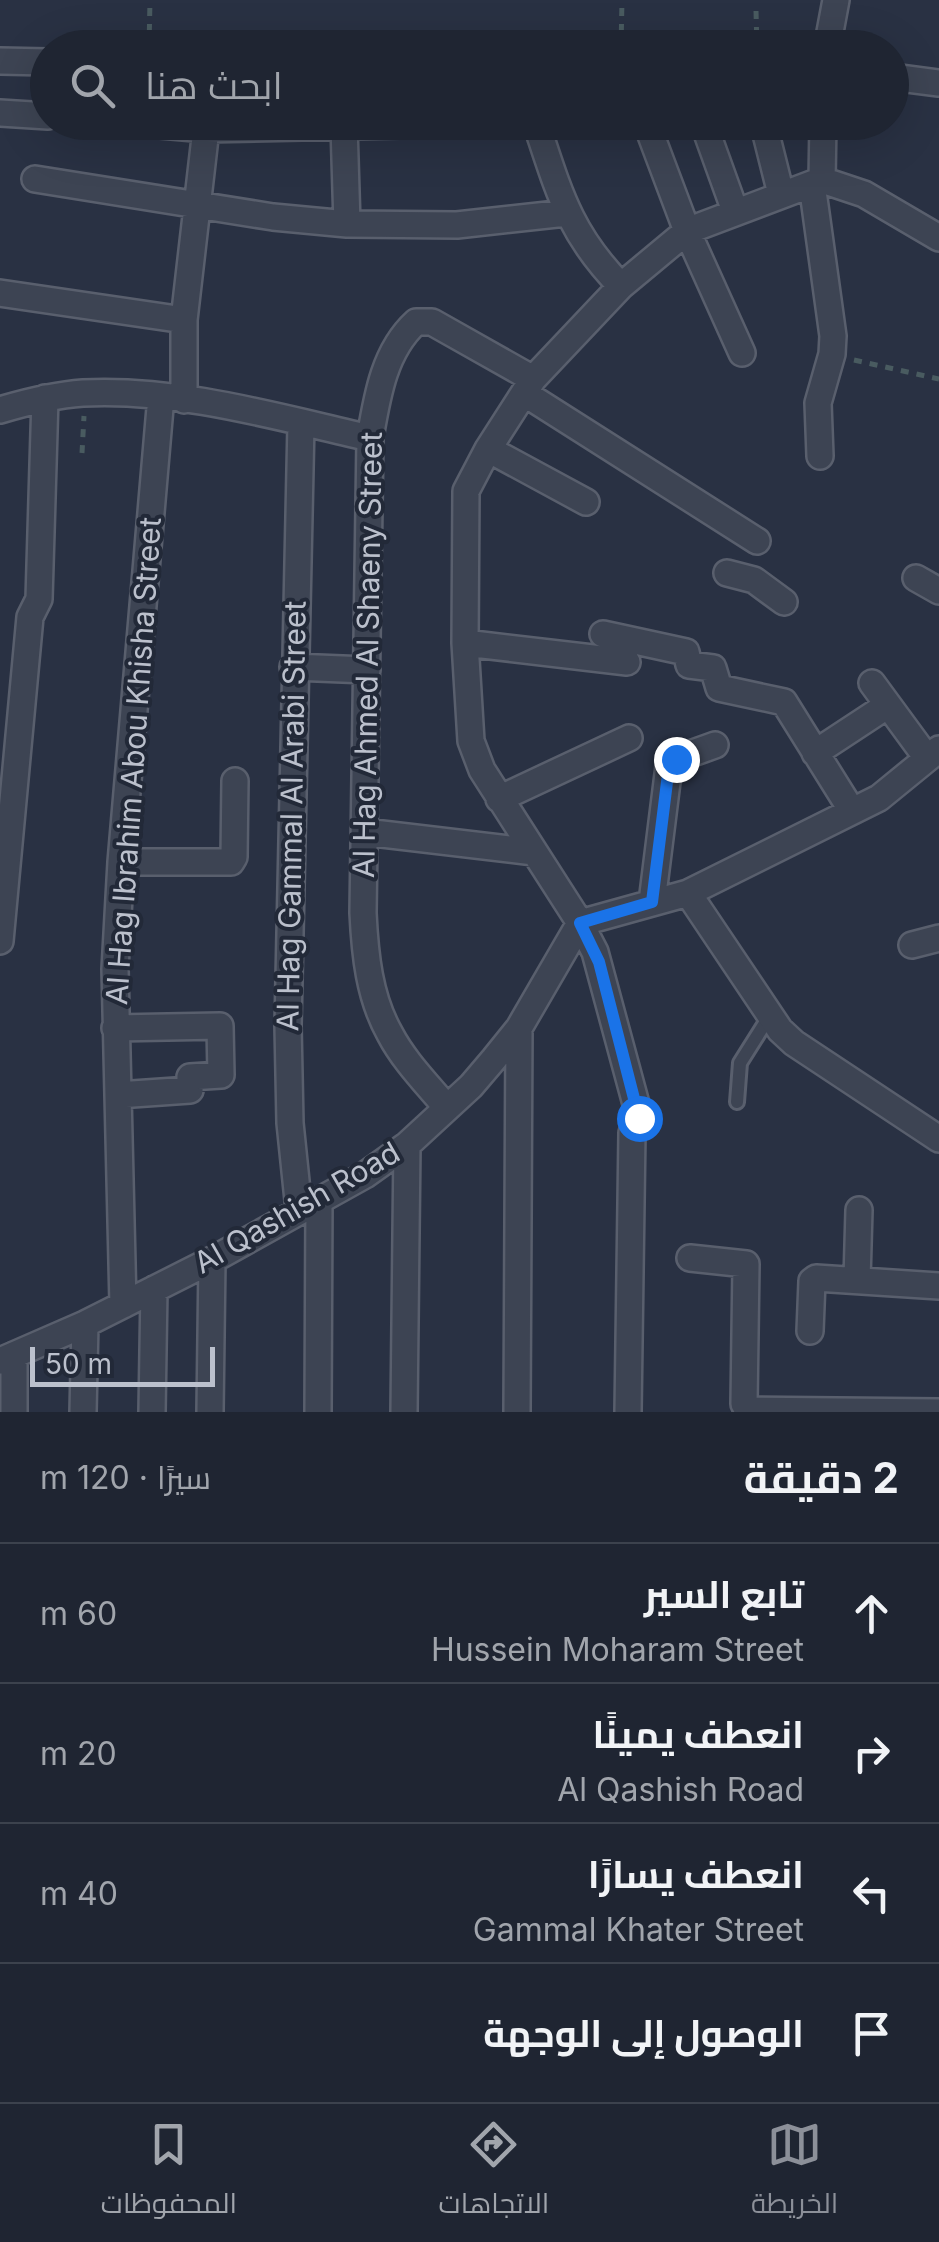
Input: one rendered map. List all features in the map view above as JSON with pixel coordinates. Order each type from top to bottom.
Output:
[{"type":"street","points":[[830,30],[836,0]]},
{"type":"street","points":[[0,62],[30,62]]},
{"type":"street","points":[[909,80],[939,83]]},
{"type":"street","points":[[0,113],[30,115]]},
{"type":"street","name":"Al Hag Ibrahim Abou Khisha Street","points":[[123,1306],[116,1028],[122,862],[205,140]]},
{"type":"street","points":[[344,140],[347,224]]},
{"type":"street","points":[[543,140],[566,212],[596,261],[622,286]]},
{"type":"street","points":[[653,140],[687,231],[742,353]]},
{"type":"street","points":[[710,140],[735,211]]},
{"type":"street","points":[[768,140],[781,194]]},
{"type":"street","points":[[820,140],[817,182],[833,336],[818,404],[820,456]]},
{"type":"street","points":[[35,180],[347,224],[457,225],[566,212]]},
{"type":"street","points":[[628,1412],[632,1133],[639,1117],[599,962],[580,923],[482,770],[471,742],[463,502],[488,449],[528,386],[622,286],[687,231],[817,182],[864,194],[939,238]]},
{"type":"street","points":[[0,293],[184,320]]},
{"type":"street","name":"Al Hag Ahmed Al Shaeny Street","points":[[447,1108],[390,1035],[374,996],[365,955],[370,438],[386,368],[416,322],[432,322],[528,386]]},
{"type":"street","points":[[528,386],[760,535],[736,575],[784,602]]},
{"type":"street","points":[[0,410],[84,393],[173,398],[370,438]]},
{"type":"street","points":[[0,941],[30,617],[40,599],[45,398]]},
{"type":"street","name":"Al Hag Gammal Al Arabi Street","points":[[301,422],[288,1026],[290,1123],[309,1205],[318,1412]]},
{"type":"street","points":[[488,449],[586,502]]},
{"type":"street","points":[[603,634],[686,652],[689,665],[714,668],[718,688],[784,702],[852,811]]},
{"type":"street","points":[[465,643],[627,662]]},
{"type":"street","points":[[293,667],[367,670]]},
{"type":"street","points":[[580,923],[688,893],[888,792],[933,754],[872,682]]},
{"type":"street","points":[[815,753],[888,705]]},
{"type":"street","points":[[500,799],[629,738]]},
{"type":"street","points":[[652,902],[669,766],[676,759],[715,745]]},
{"type":"street","points":[[122,862],[232,862],[235,782]]},
{"type":"street","points":[[365,832],[534,852]]},
{"type":"street","points":[[688,893],[769,1017],[794,1043],[939,1138]]},
{"type":"street","name":"Al Qashish Road","points":[[7,1358],[123,1306],[212,1260],[364,1175],[407,1145],[471,1086],[519,1028],[580,923]]},
{"type":"street","points":[[912,944],[939,938]]},
{"type":"street","points":[[116,1028],[220,1026],[221,1075],[190,1078],[190,1090],[118,1094]]},
{"type":"street","points":[[517,1412],[519,1028]]},
{"type":"street","points":[[404,1412],[407,1145]]},
{"type":"street","points":[[857,1280],[859,1210]]},
{"type":"street","points":[[690,1258],[746,1264],[744,1404],[749,1410],[939,1412]]},
{"type":"street","points":[[210,1412],[212,1260]]},
{"type":"street","points":[[810,1331],[813,1280],[939,1286]]},
{"type":"street","points":[[152,1412],[154,1289]]},
{"type":"street","points":[[83,1412],[84,1324]]},
{"type":"street","points":[[7,1358],[14,1412]]},
{"type":"lane","points":[[737,1102],[741,1060],[769,1017]]},
{"type":"path","points":[[149,30],[150,0]]},
{"type":"path","points":[[621,30],[622,0]]},
{"type":"path","points":[[756,12],[756,30]]},
{"type":"path","points":[[832,354],[939,379]]},
{"type":"path","points":[[82,453],[84,393]]},
{"type":"route","points":[[639,1118],[599,962],[580,923],[652,902],[669,766],[676,759]]}]
